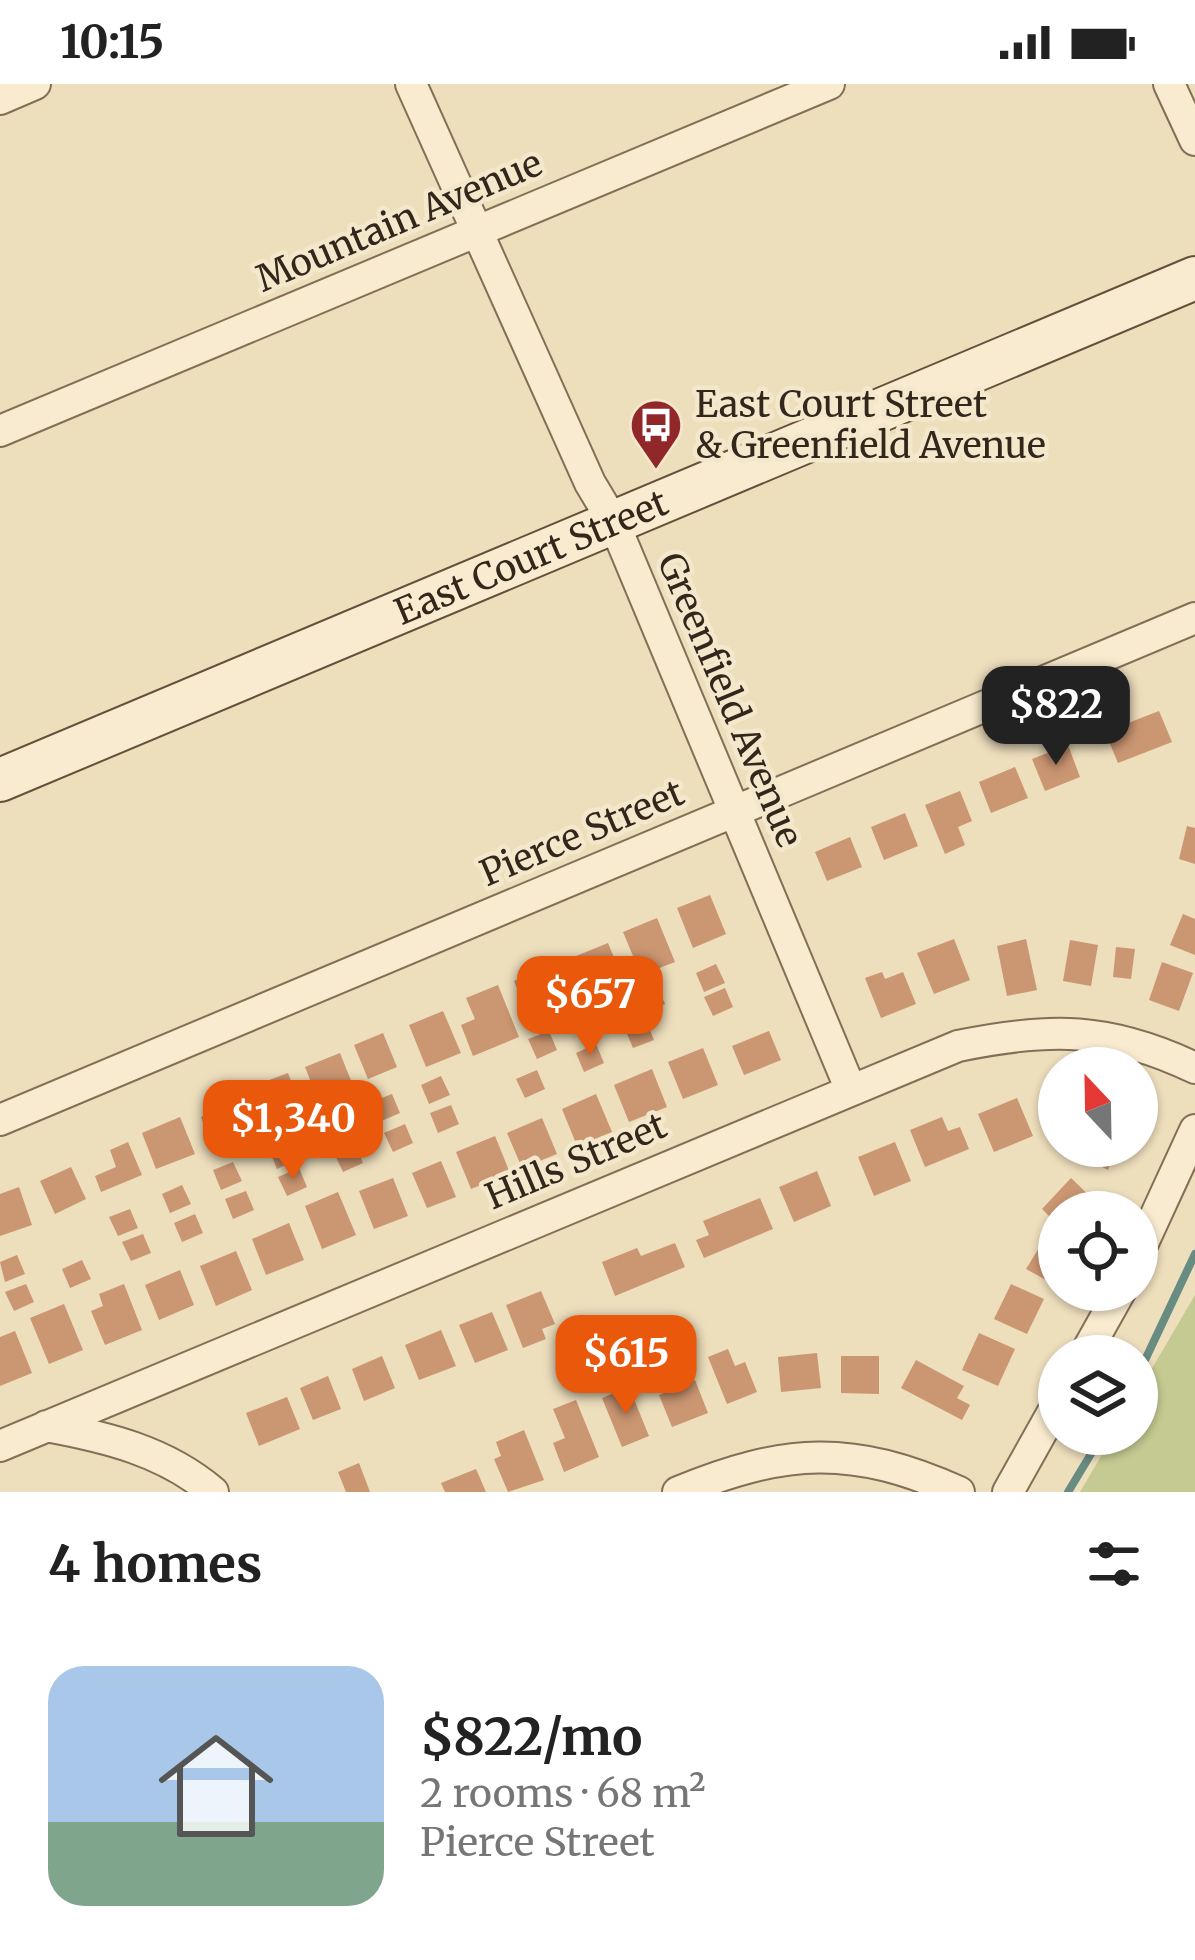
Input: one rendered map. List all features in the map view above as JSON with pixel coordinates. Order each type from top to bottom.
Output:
[{"type":"main road","name":"East Court Street","points":[[0,780],[1195,278]]},
{"type":"street","points":[[0,99],[35,84]]},
{"type":"street","name":"Greenfield Avenue","points":[[411,84],[590,483],[614,524],[850,1088]]},
{"type":"street","name":"Mountain Avenue","points":[[0,430],[829,84]]},
{"type":"street","points":[[1169,84],[1195,140]]},
{"type":"street","name":"Pierce Street","points":[[0,1120],[1195,618]]},
{"type":"street","name":"Hills Street","points":[[0,1446],[958,1046],[1036,1030],[1144,1043],[1195,1068]]},
{"type":"street","points":[[1158,1210],[1195,1130]]},
{"type":"street","points":[[46,1426],[120,1440],[213,1492]]},
{"type":"street","points":[[1008,1492],[1038,1438]]},
{"type":"street","points":[[678,1492],[724,1473],[812,1454],[908,1469],[958,1492]]},
{"type":"green space","points":[[1195,1295],[1195,1492],[1080,1492],[1102,1455],[1158,1455],[1158,1358]]},
{"type":"building","points":[[1159,711],[1172,742],[1118,763],[1105,732]]},
{"type":"building","points":[[1068,745],[1080,777],[1045,791],[1032,759]]},
{"type":"building","points":[[1015,767],[1028,798],[991,813],[979,782]]},
{"type":"building","points":[[960,791],[972,821],[958,827],[965,845],[945,854],[925,805]]},
{"type":"building","points":[[905,813],[918,846],[884,860],[871,827]]},
{"type":"building","points":[[1187,826],[1195,828],[1195,864],[1179,859]]},
{"type":"building","points":[[850,837],[862,867],[827,881],[815,852]]},
{"type":"building","points":[[710,895],[726,934],[693,948],[677,908]]},
{"type":"building","points":[[1183,914],[1195,919],[1195,955],[1170,945]]},
{"type":"building","points":[[657,918],[675,962],[641,975],[623,932]]},
{"type":"building","points":[[954,939],[970,980],[934,994],[917,953]]},
{"type":"building","points":[[1026,939],[1037,990],[1007,996],[997,946]]},
{"type":"building","points":[[1070,940],[1098,945],[1091,986],[1063,981]]},
{"type":"building","points":[[608,943],[627,989],[583,1007],[564,961]]},
{"type":"building","points":[[1116,947],[1135,949],[1131,979],[1113,977]]},
{"type":"building","points":[[1162,962],[1193,973],[1179,1011],[1149,1000]]},
{"type":"building","points":[[716,964],[725,983],[704,992],[696,973]]},
{"type":"building","points":[[550,966],[565,1003],[529,1017],[514,981]]},
{"type":"building","points":[[882,972],[885,979],[903,972],[916,1004],[881,1018],[865,978]]},
{"type":"building","points":[[498,985],[519,1037],[473,1056],[461,1025],[475,1019],[466,998]]},
{"type":"building","points":[[657,985],[665,1004],[645,1013],[636,993]]},
{"type":"building","points":[[725,988],[733,1007],[713,1016],[704,997]]},
{"type":"building","points":[[443,1011],[461,1053],[426,1067],[409,1025]]},
{"type":"building","points":[[646,1021],[654,1040],[633,1048],[625,1029]]},
{"type":"building","points":[[549,1031],[557,1050],[537,1059],[528,1039]]},
{"type":"building","points":[[769,1031],[781,1060],[744,1075],[732,1046]]},
{"type":"building","points":[[383,1033],[397,1067],[368,1079],[354,1045]]},
{"type":"building","points":[[596,1044],[604,1063],[584,1072],[576,1053]]},
{"type":"building","points":[[703,1048],[718,1085],[683,1099],[668,1062]]},
{"type":"building","points":[[340,1053],[354,1088],[319,1102],[305,1067]]},
{"type":"building","points":[[652,1069],[667,1107],[629,1122],[614,1085]]},
{"type":"building","points":[[537,1070],[545,1089],[525,1098],[516,1079]]},
{"type":"building","points":[[288,1073],[301,1107],[265,1122],[251,1087]]},
{"type":"building","points":[[441,1076],[450,1095],[429,1104],[421,1085]]},
{"type":"building","points":[[233,1089],[252,1135],[214,1150],[201,1117],[213,1112],[208,1099]]},
{"type":"building","points":[[392,1094],[400,1113],[379,1122],[371,1102]]},
{"type":"building","points":[[596,1094],[612,1132],[577,1146],[562,1109]]},
{"type":"building","points":[[1017,1098],[1033,1136],[994,1152],[978,1114]]},
{"type":"building","points":[[451,1105],[459,1124],[438,1133],[430,1113]]},
{"type":"building","points":[[344,1115],[352,1134],[331,1144],[323,1124]]},
{"type":"building","points":[[180,1117],[195,1154],[156,1169],[142,1133]]},
{"type":"building","points":[[942,1117],[948,1131],[960,1127],[969,1149],[925,1167],[910,1130]]},
{"type":"building","points":[[542,1118],[557,1154],[522,1168],[507,1133]]},
{"type":"building","points":[[405,1124],[413,1143],[393,1152],[384,1133]]},
{"type":"building","points":[[495,1136],[510,1173],[471,1189],[456,1152]]},
{"type":"building","points":[[289,1141],[298,1159],[277,1169],[269,1149]]},
{"type":"building","points":[[128,1142],[142,1175],[101,1192],[95,1176],[116,1167],[110,1150]]},
{"type":"building","points":[[895,1142],[911,1181],[874,1196],[858,1157]]},
{"type":"building","points":[[355,1144],[363,1163],[343,1172],[334,1153]]},
{"type":"building","points":[[441,1161],[456,1197],[427,1208],[412,1173]]},
{"type":"building","points":[[233,1162],[242,1181],[221,1190],[213,1170]]},
{"type":"building","points":[[71,1167],[86,1199],[55,1214],[40,1181]]},
{"type":"building","points":[[299,1168],[307,1187],[287,1196],[278,1177]]},
{"type":"building","points":[[817,1171],[831,1206],[794,1222],[779,1187]]},
{"type":"building","points":[[393,1178],[408,1216],[374,1229],[359,1191]]},
{"type":"building","points":[[1071,1178],[1084,1191],[1059,1191]]},
{"type":"building","points":[[182,1185],[191,1204],[170,1213],[162,1194]]},
{"type":"building","points":[[19,1187],[32,1225],[0,1236],[0,1194]]},
{"type":"building","points":[[246,1191],[254,1210],[233,1219],[225,1199]]},
{"type":"building","points":[[338,1192],[356,1235],[322,1249],[305,1206]]},
{"type":"building","points":[[760,1198],[773,1229],[704,1258],[696,1240],[709,1235],[703,1221]]},
{"type":"building","points":[[130,1209],[138,1228],[118,1236],[109,1217]]},
{"type":"building","points":[[195,1214],[203,1233],[182,1242],[174,1223]]},
{"type":"building","points":[[289,1223],[304,1260],[266,1275],[252,1239]]},
{"type":"building","points":[[143,1234],[151,1253],[131,1261],[122,1242]]},
{"type":"building","points":[[675,1243],[685,1267],[615,1296],[602,1262],[637,1248],[641,1256]]},
{"type":"building","points":[[1038,1250],[1038,1276],[1026,1269]]},
{"type":"building","points":[[236,1251],[252,1290],[216,1306],[200,1266]]},
{"type":"building","points":[[17,1255],[25,1274],[5,1282],[0,1262]]},
{"type":"building","points":[[82,1260],[91,1279],[70,1288],[62,1269]]},
{"type":"building","points":[[180,1270],[194,1305],[159,1320],[145,1285]]},
{"type":"building","points":[[26,1284],[34,1302],[14,1311],[5,1292]]},
{"type":"building","points":[[124,1284],[142,1330],[105,1345],[91,1311],[103,1306],[99,1294]]},
{"type":"building","points":[[1011,1284],[1038,1296],[1038,1311],[1027,1334],[994,1319]]},
{"type":"building","points":[[541,1291],[555,1324],[542,1329],[546,1339],[523,1348],[506,1305]]},
{"type":"building","points":[[64,1304],[83,1350],[49,1364],[30,1318]]},
{"type":"building","points":[[492,1312],[508,1350],[475,1363],[459,1325]]},
{"type":"building","points":[[441,1330],[456,1366],[419,1380],[405,1345]]},
{"type":"building","points":[[15,1331],[32,1373],[0,1386],[0,1337]]},
{"type":"building","points":[[979,1333],[1015,1349],[998,1386],[962,1370]]},
{"type":"building","points":[[728,1349],[735,1366],[745,1362],[757,1392],[727,1404],[708,1357]]},
{"type":"building","points":[[817,1353],[821,1388],[781,1392],[778,1357]]},
{"type":"building","points":[[382,1356],[395,1388],[364,1401],[352,1369]]},
{"type":"building","points":[[841,1356],[879,1356],[879,1394],[841,1393]]},
{"type":"building","points":[[916,1360],[964,1386],[957,1398],[970,1405],[962,1420],[901,1388]]},
{"type":"building","points":[[328,1376],[341,1409],[313,1420],[300,1388]]},
{"type":"building","points":[[695,1380],[708,1413],[672,1427],[659,1395]]},
{"type":"building","points":[[629,1387],[649,1436],[622,1447],[602,1398]]},
{"type":"building","points":[[287,1397],[300,1429],[259,1446],[246,1413]]},
{"type":"building","points":[[576,1400],[599,1457],[564,1472],[553,1443],[565,1438],[553,1409]]},
{"type":"building","points":[[524,1430],[544,1480],[508,1492],[494,1459],[501,1456],[496,1442]]},
{"type":"building","points":[[359,1463],[370,1492],[346,1492],[338,1472]]},
{"type":"building","points":[[476,1469],[486,1492],[445,1492],[441,1483]]},
{"type":"waterway","points":[[1157,1335],[1195,1254]]},
{"type":"waterway","points":[[1068,1492],[1090,1455]]},
{"type":"place","name":"East Court Street & Greenfield Avenue","points":[[656,471]]}]
